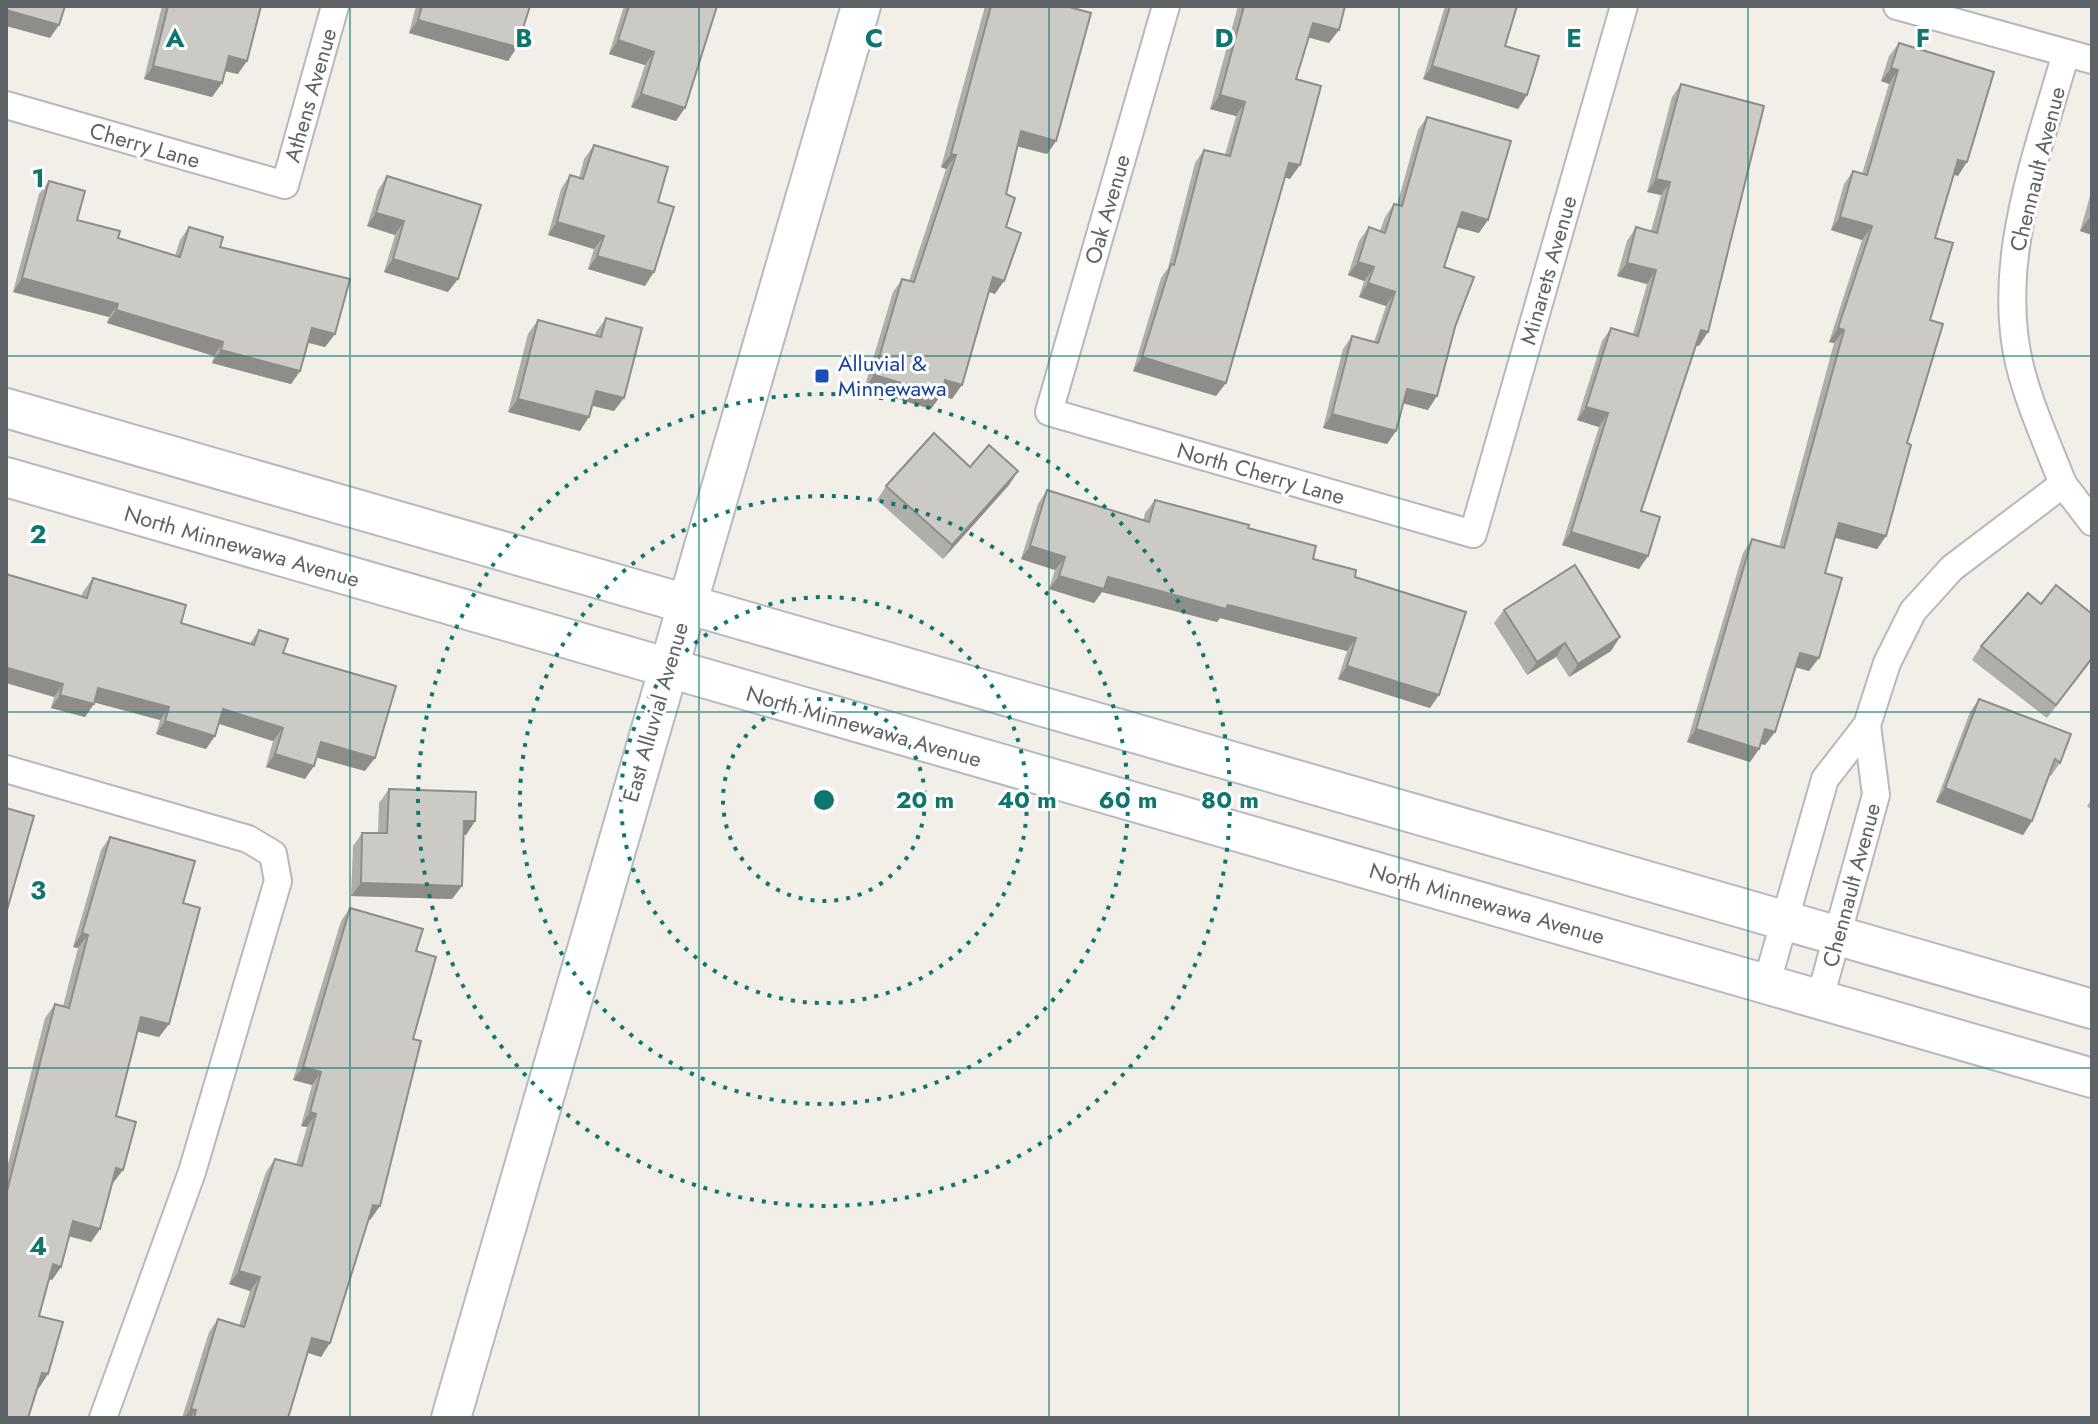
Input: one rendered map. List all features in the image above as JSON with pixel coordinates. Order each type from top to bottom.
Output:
[{"type":"main road","name":"East Alluvial Avenue","points":[[451,1418],[861,6]]},
{"type":"main road","points":[[6,408],[2092,1009]]},
{"type":"main road","name":"North Minnewawa Avenue","points":[[6,477],[667,670],[1767,982],[2092,1078]]},
{"type":"street","name":"Athens Avenue","points":[[285,185],[335,6]]},
{"type":"street","name":"Oak Avenue","points":[[1049,412],[1166,6]]},
{"type":"street","name":"Minarets Avenue","points":[[1473,534],[1624,6]]},
{"type":"street","points":[[1897,6],[2092,60]]},
{"type":"street","name":"Chennault Avenue","points":[[1767,982],[1825,779],[1867,725],[1899,635],[1930,589],[1952,568],[2063,484],[2023,380],[2013,312],[2020,224],[2066,53]]},
{"type":"street","name":"Cherry Lane","points":[[6,105],[285,185]]},
{"type":"street","name":"North Cherry Lane","points":[[1049,412],[1473,534]]},
{"type":"street","points":[[2063,484],[2092,522]]},
{"type":"street","name":"Chennault Avenue","points":[[1820,998],[1876,795],[1867,725]]},
{"type":"street","points":[[6,769],[248,839],[273,854],[278,881],[192,1172],[103,1418]]},
{"type":"building","points":[[6,6],[65,6],[59,25],[6,10]]},
{"type":"building","points":[[168,6],[261,6],[247,61],[229,56],[222,83],[153,66]]},
{"type":"building","points":[[422,6],[530,6],[517,47],[418,20]]},
{"type":"building","points":[[629,6],[717,6],[685,108],[641,94],[654,52],[618,40]]},
{"type":"building","points":[[991,6],[1066,6],[1091,13],[1056,141],[1021,131],[1006,194],[1015,198],[1006,227],[1021,233],[1004,281],[993,277],[962,385],[945,380],[941,395],[874,375],[902,279],[914,282],[956,155],[951,154]]},
{"type":"building","points":[[1244,6],[1345,6],[1339,30],[1313,23],[1296,79],[1321,86],[1300,165],[1289,163],[1226,383],[1142,357],[1171,264],[1174,265],[1204,150],[1230,156],[1245,102],[1220,95]]},
{"type":"building","points":[[1450,6],[1517,6],[1505,46],[1539,56],[1527,95],[1432,66]]},
{"type":"building","points":[[1899,43],[1994,72],[1967,162],[1958,160],[1935,238],[1953,243],[1930,320],[1943,324],[1907,443],[1911,445],[1886,536],[1839,523],[1825,573],[1842,578],[1819,658],[1800,653],[1775,732],[1765,729],[1759,749],[1696,729],[1752,539],[1784,548],[1844,330],[1838,328],[1872,226],[1840,217],[1853,171],[1867,175],[1898,70],[1891,68]]},
{"type":"building","points":[[1681,84],[1764,106],[1708,332],[1701,330],[1641,511],[1660,517],[1648,556],[1571,532],[1608,413],[1586,407],[1611,328],[1638,336],[1656,270],[1627,263],[1636,227],[1657,233],[1670,182],[1656,179]]},
{"type":"building","points":[[1427,117],[1511,141],[1488,220],[1462,212],[1444,267],[1474,277],[1455,327],[1437,396],[1407,389],[1396,431],[1332,414],[1352,336],[1378,343],[1395,292],[1368,283],[1374,267],[1358,262],[1369,227],[1385,233],[1394,204],[1402,206]]},
{"type":"building","points":[[594,145],[668,167],[658,202],[674,207],[654,272],[597,256],[604,236],[557,222],[570,175],[583,179]]},
{"type":"building","points":[[387,176],[481,205],[458,279],[393,259],[404,221],[376,213]]},
{"type":"building","points":[[49,181],[85,191],[77,220],[120,231],[118,238],[180,257],[189,227],[223,237],[220,247],[350,279],[335,334],[312,328],[300,371],[221,350],[223,342],[116,310],[118,304],[22,278]]},
{"type":"building","points":[[606,318],[642,328],[624,398],[596,391],[589,417],[518,399],[538,320],[601,337]]},
{"type":"building","points":[[934,433],[970,467],[989,445],[1018,471],[952,545],[886,486]]},
{"type":"building","points":[[1047,490],[1149,522],[1155,500],[1249,525],[1248,528],[1316,546],[1313,559],[1356,570],[1355,577],[1466,612],[1439,695],[1347,666],[1356,638],[1228,605],[1226,609],[1108,577],[1104,589],[1059,576],[1065,557],[1030,546]]},
{"type":"building","points":[[1575,565],[1620,637],[1578,664],[1565,643],[1537,662],[1504,610]]},
{"type":"building","points":[[6,574],[87,598],[93,578],[186,605],[181,623],[254,645],[259,630],[288,639],[283,653],[396,686],[375,758],[321,742],[314,766],[275,754],[283,728],[223,709],[215,736],[165,721],[169,707],[98,688],[94,704],[60,695],[63,684],[8,668],[6,676]]},
{"type":"building","points":[[2056,585],[2092,614],[2092,658],[2056,705],[1981,646],[2028,593],[2041,604]]},
{"type":"building","points":[[1979,699],[2071,734],[2060,763],[2055,759],[2032,821],[1945,788]]},
{"type":"building","points":[[389,789],[476,792],[475,821],[464,821],[462,886],[361,883],[362,833],[387,833]]},
{"type":"building","points":[[6,808],[34,816],[7,910],[6,910]]},
{"type":"building","points":[[110,837],[195,861],[183,903],[200,908],[169,1024],[141,1017],[116,1116],[136,1122],[123,1170],[116,1168],[100,1229],[73,1221],[61,1267],[53,1264],[39,1316],[63,1322],[48,1374],[42,1373],[28,1418],[6,1418],[6,1195],[55,1004],[69,1008],[88,935],[82,933]]},
{"type":"building","points":[[350,908],[423,929],[416,951],[436,957],[413,1039],[421,1041],[380,1206],[373,1205],[330,1343],[312,1338],[288,1418],[194,1418],[196,1410],[191,1409],[218,1319],[244,1327],[260,1277],[239,1271],[275,1159],[302,1166],[316,1114],[310,1112],[321,1072],[303,1067]]},
{"type":"place","name":"Alluvial & Minnewawa","points":[[822,376]]}]
